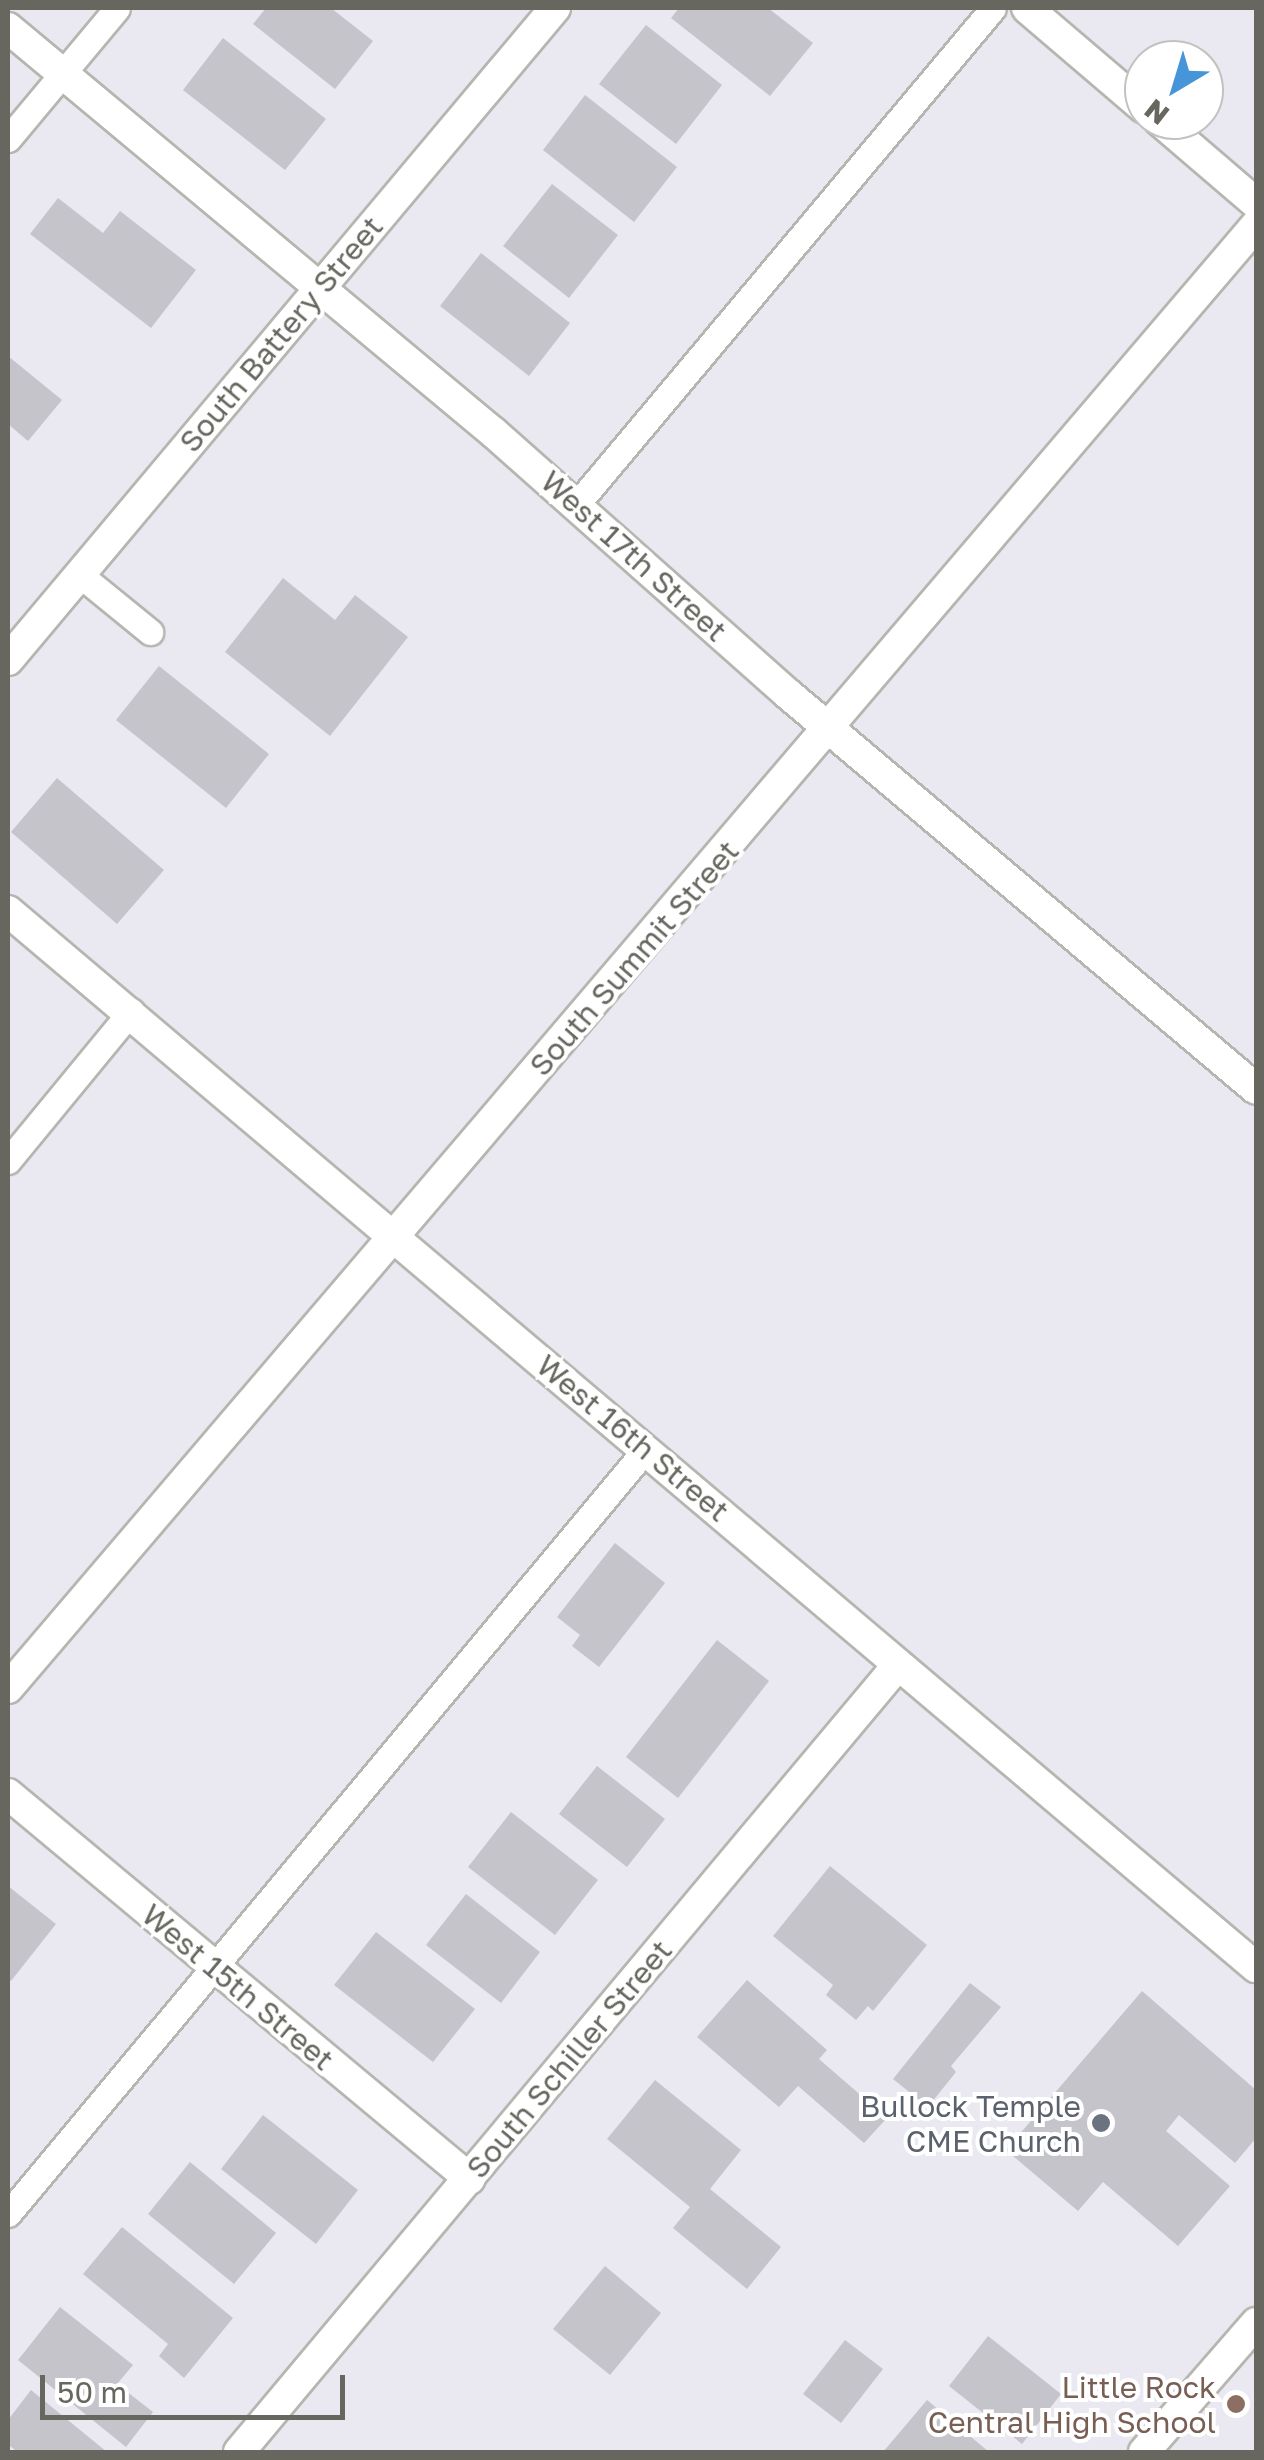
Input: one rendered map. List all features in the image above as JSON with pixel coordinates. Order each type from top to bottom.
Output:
[{"type":"street","name":"South Battery Street","points":[[8,660],[554,8]]},
{"type":"street","points":[[1027,8],[1124,91]]},
{"type":"street","name":"West 17th Street","points":[[8,28],[318,292],[576,504],[830,730],[1256,1089]]},
{"type":"street","points":[[1182,140],[1256,203]]},
{"type":"street","name":"South Summit Street","points":[[8,1688],[830,730],[1256,225]]},
{"type":"street","name":"West 16th Street","points":[[8,911],[131,1011],[1256,1967]]},
{"type":"street","name":"South Schiller Street","points":[[239,2452],[898,1665]]},
{"type":"street","name":"West 15th Street","points":[[8,1794],[470,2180]]},
{"type":"street","points":[[1144,2452],[1256,2323]]},
{"type":"lane","points":[[8,139],[117,8]]},
{"type":"lane","points":[[576,504],[993,8]]},
{"type":"lane","points":[[80,574],[150,632]]},
{"type":"lane","points":[[8,1161],[131,1011]]},
{"type":"lane","points":[[8,2214],[646,1449]]},
{"type":"building","points":[[266,8],[331,8],[373,41],[335,89],[253,24]]},
{"type":"building","points":[[679,8],[768,8],[813,43],[770,96],[671,18]]},
{"type":"building","points":[[646,25],[722,85],[676,144],[599,84]]},
{"type":"building","points":[[223,38],[326,119],[285,170],[183,90]]},
{"type":"building","points":[[585,95],[677,167],[634,222],[543,150]]},
{"type":"building","points":[[552,184],[618,235],[569,298],[503,246]]},
{"type":"building","points":[[58,198],[103,233],[120,211],[196,270],[151,328],[30,234]]},
{"type":"building","points":[[481,253],[570,323],[529,376],[440,306]]},
{"type":"building","points":[[8,356],[62,400],[28,441],[8,424]]},
{"type":"building","points":[[283,578],[335,620],[355,595],[408,637],[330,736],[225,652]]},
{"type":"building","points":[[159,666],[269,754],[226,808],[116,720]]},
{"type":"building","points":[[57,778],[164,870],[117,924],[11,832]]},
{"type":"building","points":[[615,1543],[665,1583],[599,1667],[572,1646],[580,1635],[557,1617]]},
{"type":"building","points":[[717,1640],[769,1681],[678,1798],[626,1757]]},
{"type":"building","points":[[597,1766],[665,1819],[627,1867],[559,1814]]},
{"type":"building","points":[[511,1812],[598,1880],[555,1935],[468,1867]]},
{"type":"building","points":[[830,1866],[927,1945],[873,2011],[868,2006],[856,2020],[826,1995],[833,1985],[773,1936]]},
{"type":"building","points":[[8,1886],[56,1924],[11,1981],[8,1978]]},
{"type":"building","points":[[466,1894],[540,1952],[501,2003],[426,1945]]},
{"type":"building","points":[[376,1932],[475,2009],[433,2062],[334,1985]]},
{"type":"building","points":[[747,1980],[827,2050],[819,2059],[887,2118],[864,2143],[798,2086],[779,2107],[697,2037]]},
{"type":"building","points":[[970,1983],[1001,2007],[951,2066],[956,2072],[928,2107],[893,2079]]},
{"type":"building","name":"Bullock Temple CME Church","points":[[1142,1991],[1256,2090],[1256,2138],[1235,2163],[1179,2115],[1166,2131],[1230,2186],[1178,2246],[1103,2182],[1078,2211],[1006,2150]]},
{"type":"building","points":[[655,2080],[741,2150],[710,2189],[781,2247],[747,2289],[673,2228],[690,2207],[607,2139]]},
{"type":"building","points":[[263,2115],[358,2190],[316,2244],[221,2169]]},
{"type":"building","points":[[190,2162],[276,2233],[234,2284],[148,2214]]},
{"type":"building","points":[[122,2227],[233,2318],[184,2378],[159,2356],[168,2344],[83,2274]]},
{"type":"building","points":[[605,2266],[661,2313],[610,2375],[553,2329]]},
{"type":"building","points":[[60,2307],[133,2365],[117,2384],[153,2412],[126,2447],[18,2360]]},
{"type":"building","points":[[988,2336],[1061,2394],[1022,2444],[949,2386]]},
{"type":"building","points":[[845,2340],[883,2369],[841,2423],[803,2394]]},
{"type":"building","points":[[31,2390],[107,2452],[17,2452],[8,2444],[8,2420]]},
{"type":"building","points":[[927,2400],[989,2452],[883,2452]]},
{"type":"place","name":"Bullock Temple CME Church","points":[[1101,2123]]},
{"type":"place","name":"Little Rock Central High School","points":[[1236,2404]]}]
